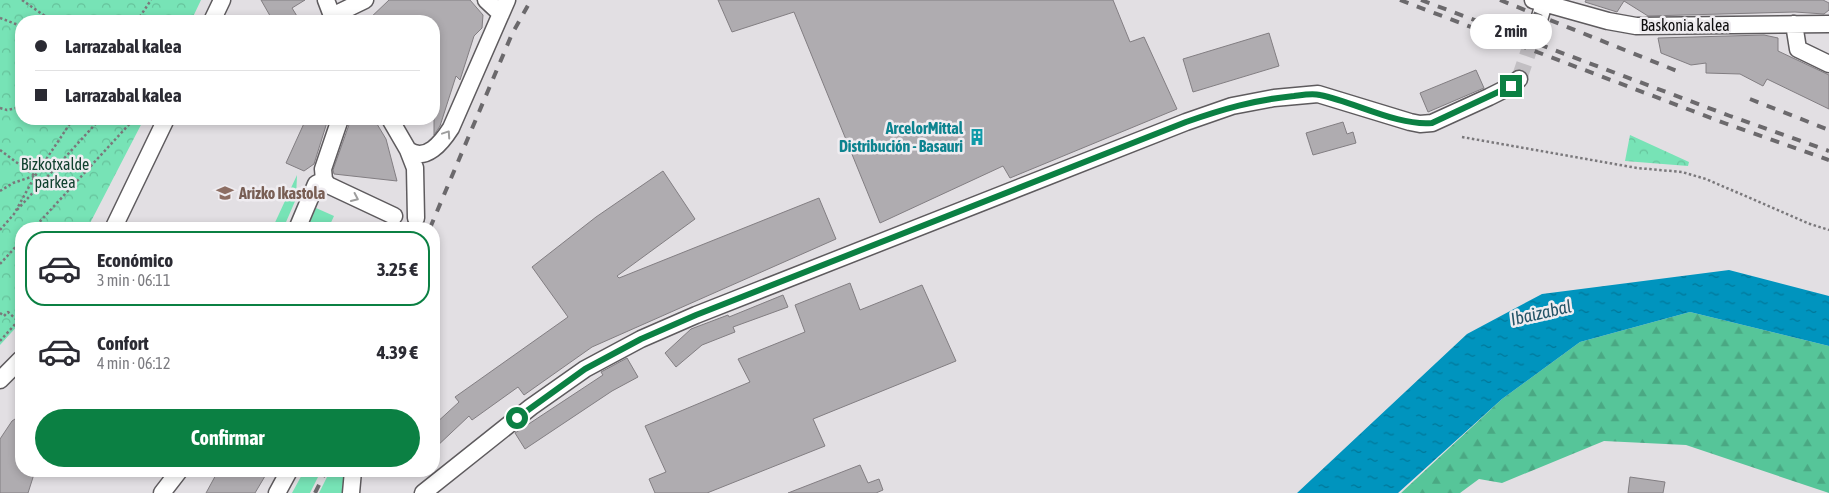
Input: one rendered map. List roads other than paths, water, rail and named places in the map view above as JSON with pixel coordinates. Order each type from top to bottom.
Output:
[{"type":"street","points":[[209,15],[222,0]]},
{"type":"street","points":[[326,0],[332,15]]},
{"type":"street","points":[[340,15],[365,0]]},
{"type":"street","points":[[415,157],[438,147],[452,128],[504,7],[486,0]]},
{"type":"street","points":[[1536,30],[1541,1]]},
{"type":"street","name":"Baskonia kalea","points":[[1541,1],[1608,21],[1636,26],[1829,24]]},
{"type":"street","points":[[1794,24],[1798,49],[1829,64]]},
{"type":"street","points":[[423,493],[531,407],[585,369],[641,339],[696,315],[1186,122],[1232,106],[1274,98],[1318,94],[1410,122],[1420,124],[1432,123],[1511,86],[1519,79]]},
{"type":"street","points":[[117,222],[163,125]]},
{"type":"street","points":[[338,125],[323,169],[324,180],[328,185],[404,220],[416,194],[414,184],[415,157],[394,125]]},
{"type":"street","points":[[299,222],[316,184],[324,180]]},
{"type":"street","points":[[0,380],[15,365]]},
{"type":"street","points":[[162,493],[174,477]]},
{"type":"street","points":[[277,493],[286,477]]},
{"type":"street","points":[[351,493],[352,477]]},
{"type":"water","name":"Ibaizabal","points":[[1729,270],[1829,296],[1829,346],[1690,312],[1580,342],[1502,399],[1398,493],[1297,493],[1467,334],[1542,294]]},
{"type":"tunnel","points":[[1519,79],[1536,30]]},
{"type":"railway","points":[[433,222],[512,34],[531,0]]},
{"type":"railway","points":[[1400,0],[1727,124],[1829,160]]},
{"type":"railway","points":[[1421,0],[1730,116],[1829,151]]},
{"type":"railway","points":[[1500,0],[1682,73]]},
{"type":"railway","points":[[1750,99],[1829,130]]},
{"type":"railway","points":[[315,493],[323,477]]},
{"type":"place","name":"ArcelorMittal Distribución - Basauri","points":[[977,137]]},
{"type":"place","name":"Arizko Ikastola","points":[[225,193]]},
{"type":"park label","name":"Bizkotxalde parkea","points":[[55,173]]}]
